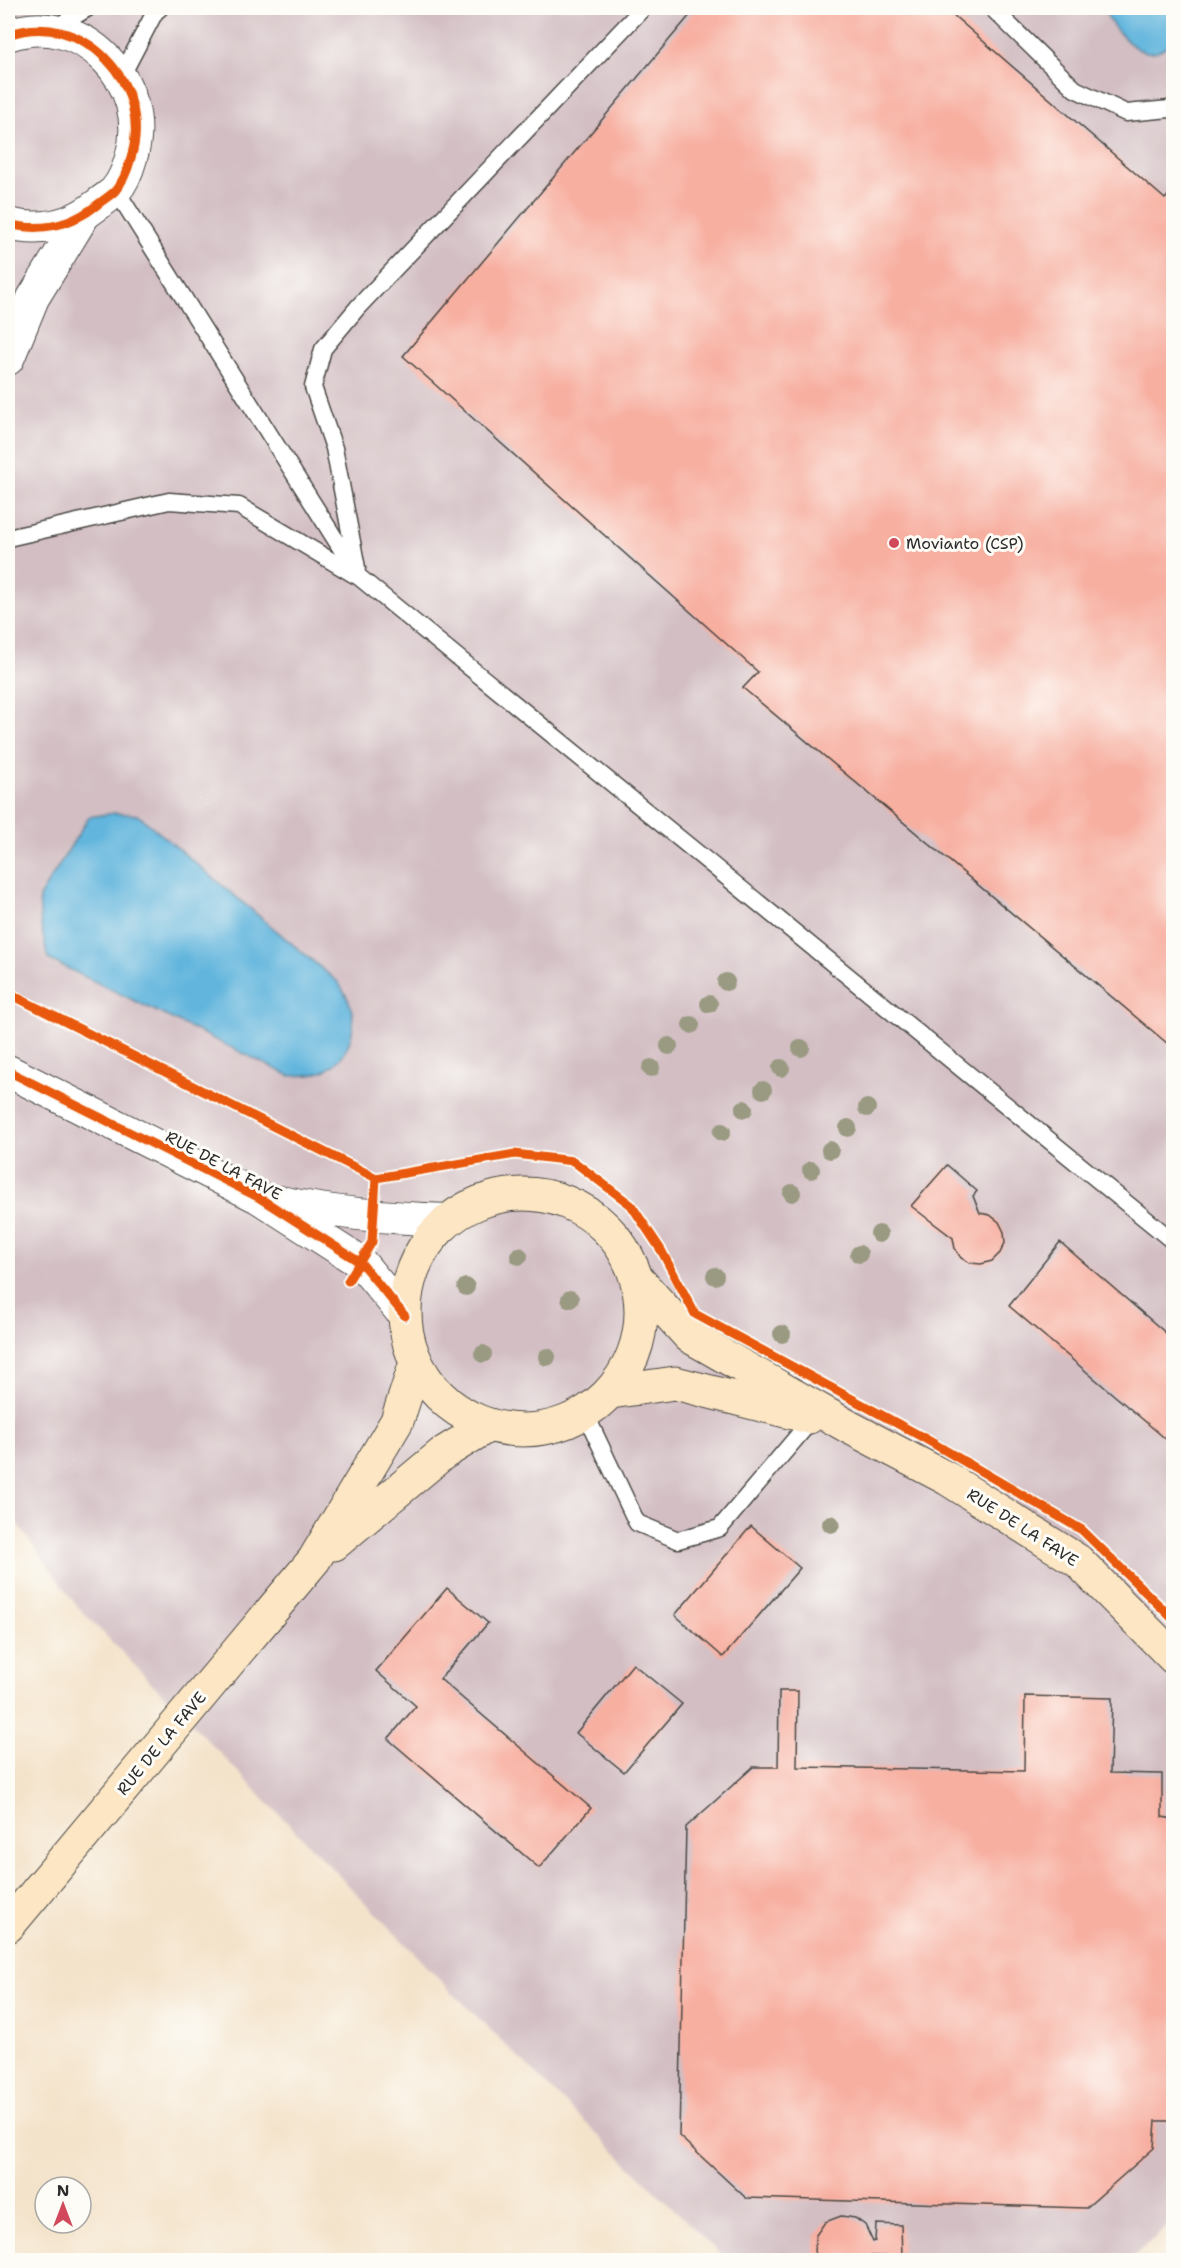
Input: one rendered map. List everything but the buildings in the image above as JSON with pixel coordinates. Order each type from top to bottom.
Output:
[{"type":"main road","points":[[516,1194],[553,1197],[590,1214],[620,1242],[637,1279],[642,1319],[633,1358],[611,1392],[585,1413],[555,1426],[522,1430],[489,1425],[459,1411],[435,1390],[416,1363],[408,1340],[405,1316],[409,1280],[424,1247],[448,1220],[480,1201],[516,1194]]},
{"type":"main road","name":"RUE DE LA FAVE","points":[[637,1279],[689,1336],[849,1427],[948,1479],[1078,1561],[1173,1658]]},
{"type":"main road","name":"RUE DE LA FAVE","points":[[8,1926],[314,1560],[396,1421],[416,1363]]},
{"type":"main road","name":"RUE DE LA FAVE","points":[[611,1392],[675,1383],[849,1427]]},
{"type":"main road","name":"RUE DE LA FAVE","points":[[314,1560],[442,1454],[489,1425]]},
{"type":"street","points":[[8,35],[19,31],[50,31],[71,36],[91,46],[108,59],[121,77],[131,99],[136,122],[135,146],[128,169],[116,190],[82,218],[33,298],[8,359]]},
{"type":"street","points":[[8,224],[46,228],[82,218]]},
{"type":"street","name":"RUE DE LA FAVE","points":[[8,1071],[258,1197],[361,1263],[405,1316]]},
{"type":"street","name":"RUE DE LA FAVE","points":[[258,1197],[320,1211],[375,1217],[448,1220]]},
{"type":"lane","points":[[50,31],[88,8]]},
{"type":"lane","points":[[121,77],[159,8]]},
{"type":"lane","points":[[359,577],[334,447],[313,387],[323,349],[358,307],[643,8]]},
{"type":"lane","points":[[992,8],[1075,89],[1126,113],[1170,109],[1173,106]]},
{"type":"lane","points":[[116,190],[359,577]]},
{"type":"lane","points":[[8,538],[169,501],[239,506],[359,577],[1173,1242]]},
{"type":"lane","points":[[585,1413],[637,1523],[678,1540],[720,1528],[813,1418]]},
{"type":"shaded area","points":[[8,8],[1173,8],[1174,2221],[1129,2260],[726,2260],[456,1996],[77,1606],[8,1511]]},
{"type":"water","points":[[1105,8],[1173,8],[1173,41],[1158,51],[1141,50],[1115,28]]},
{"type":"water","points":[[115,813],[138,815],[339,983],[350,1004],[353,1025],[343,1055],[328,1069],[315,1074],[290,1076],[48,959],[41,926],[39,897],[89,817]]},
{"type":"cycle path","points":[[8,35],[35,29],[62,32],[86,43],[106,59],[122,79],[132,104],[135,130],[131,158],[123,180],[115,191],[97,205],[77,218],[55,225],[32,227],[8,224]]},
{"type":"cycle path","points":[[8,993],[376,1178],[372,1242],[348,1281]]},
{"type":"cycle path","points":[[8,1071],[258,1197],[361,1263],[405,1316]]},
{"type":"cycle path","points":[[376,1178],[515,1154],[573,1161],[631,1205],[661,1250],[695,1314],[924,1438],[1082,1530],[1174,1620]]},
{"type":"place","name":"Movianto (CSP)","points":[[894,543]]}]
